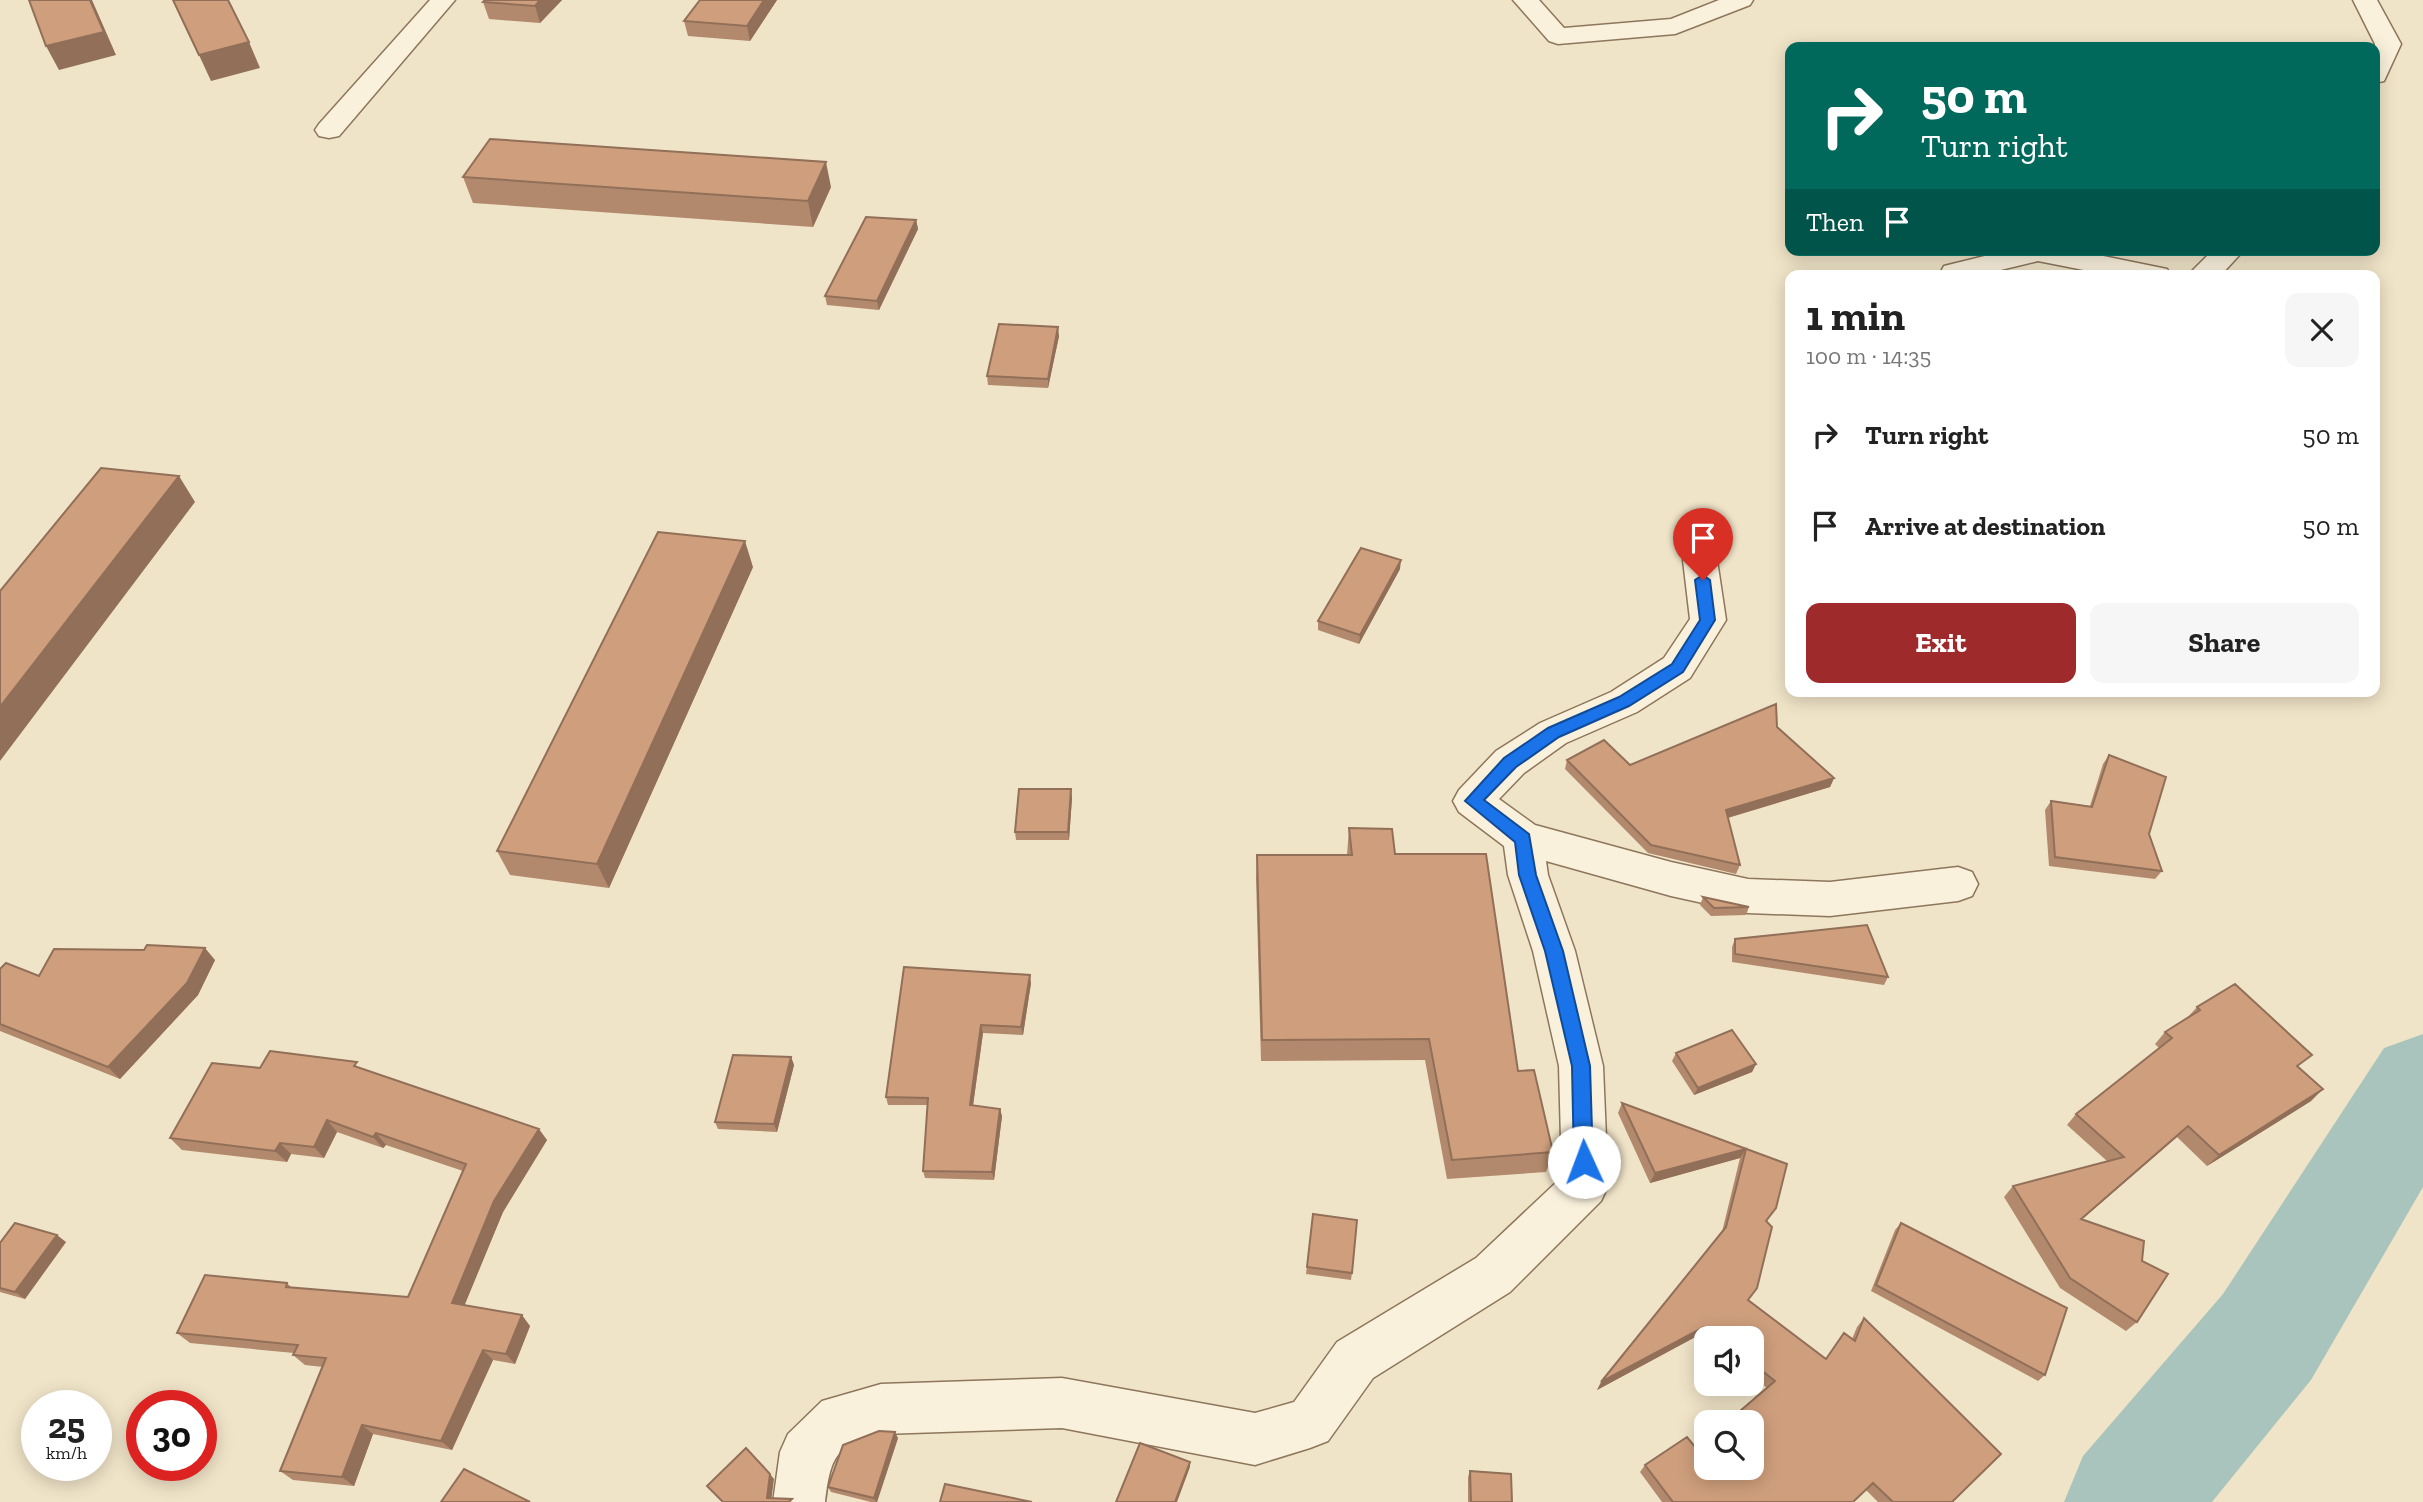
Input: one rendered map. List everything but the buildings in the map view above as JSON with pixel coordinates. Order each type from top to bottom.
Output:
[{"type":"street","points":[[329,130],[443,0]]},
{"type":"street","points":[[1525,0],[1558,36],[1675,26],[1741,0]]},
{"type":"street","points":[[2365,0],[2388,44],[2380,63]]},
{"type":"street","points":[[1963,270],[2021,256]]},
{"type":"street","points":[[2059,256],[2130,270]]},
{"type":"street","points":[[2208,270],[2224,256]]},
{"type":"street","points":[[1700,560],[1708,620],[1677,668],[1624,702],[1553,733],[1510,762],[1473,801],[1523,838],[1671,879],[1748,897],[1830,899],[1958,884]]},
{"type":"street","points":[[799,1502],[806,1452],[840,1419],[881,1409],[1062,1403],[1255,1439],[1310,1423],[1355,1360],[1493,1275],[1584,1186],[1581,1066],[1554,951],[1528,875],[1523,838]]},
{"type":"waterway","points":[[2129,1502],[2267,1337],[2423,1084]]},
{"type":"route","points":[[1584,1162],[1581,1066],[1554,951],[1528,875],[1523,838],[1473,801],[1510,762],[1553,733],[1624,702],[1677,668],[1708,620],[1703,580]]}]
